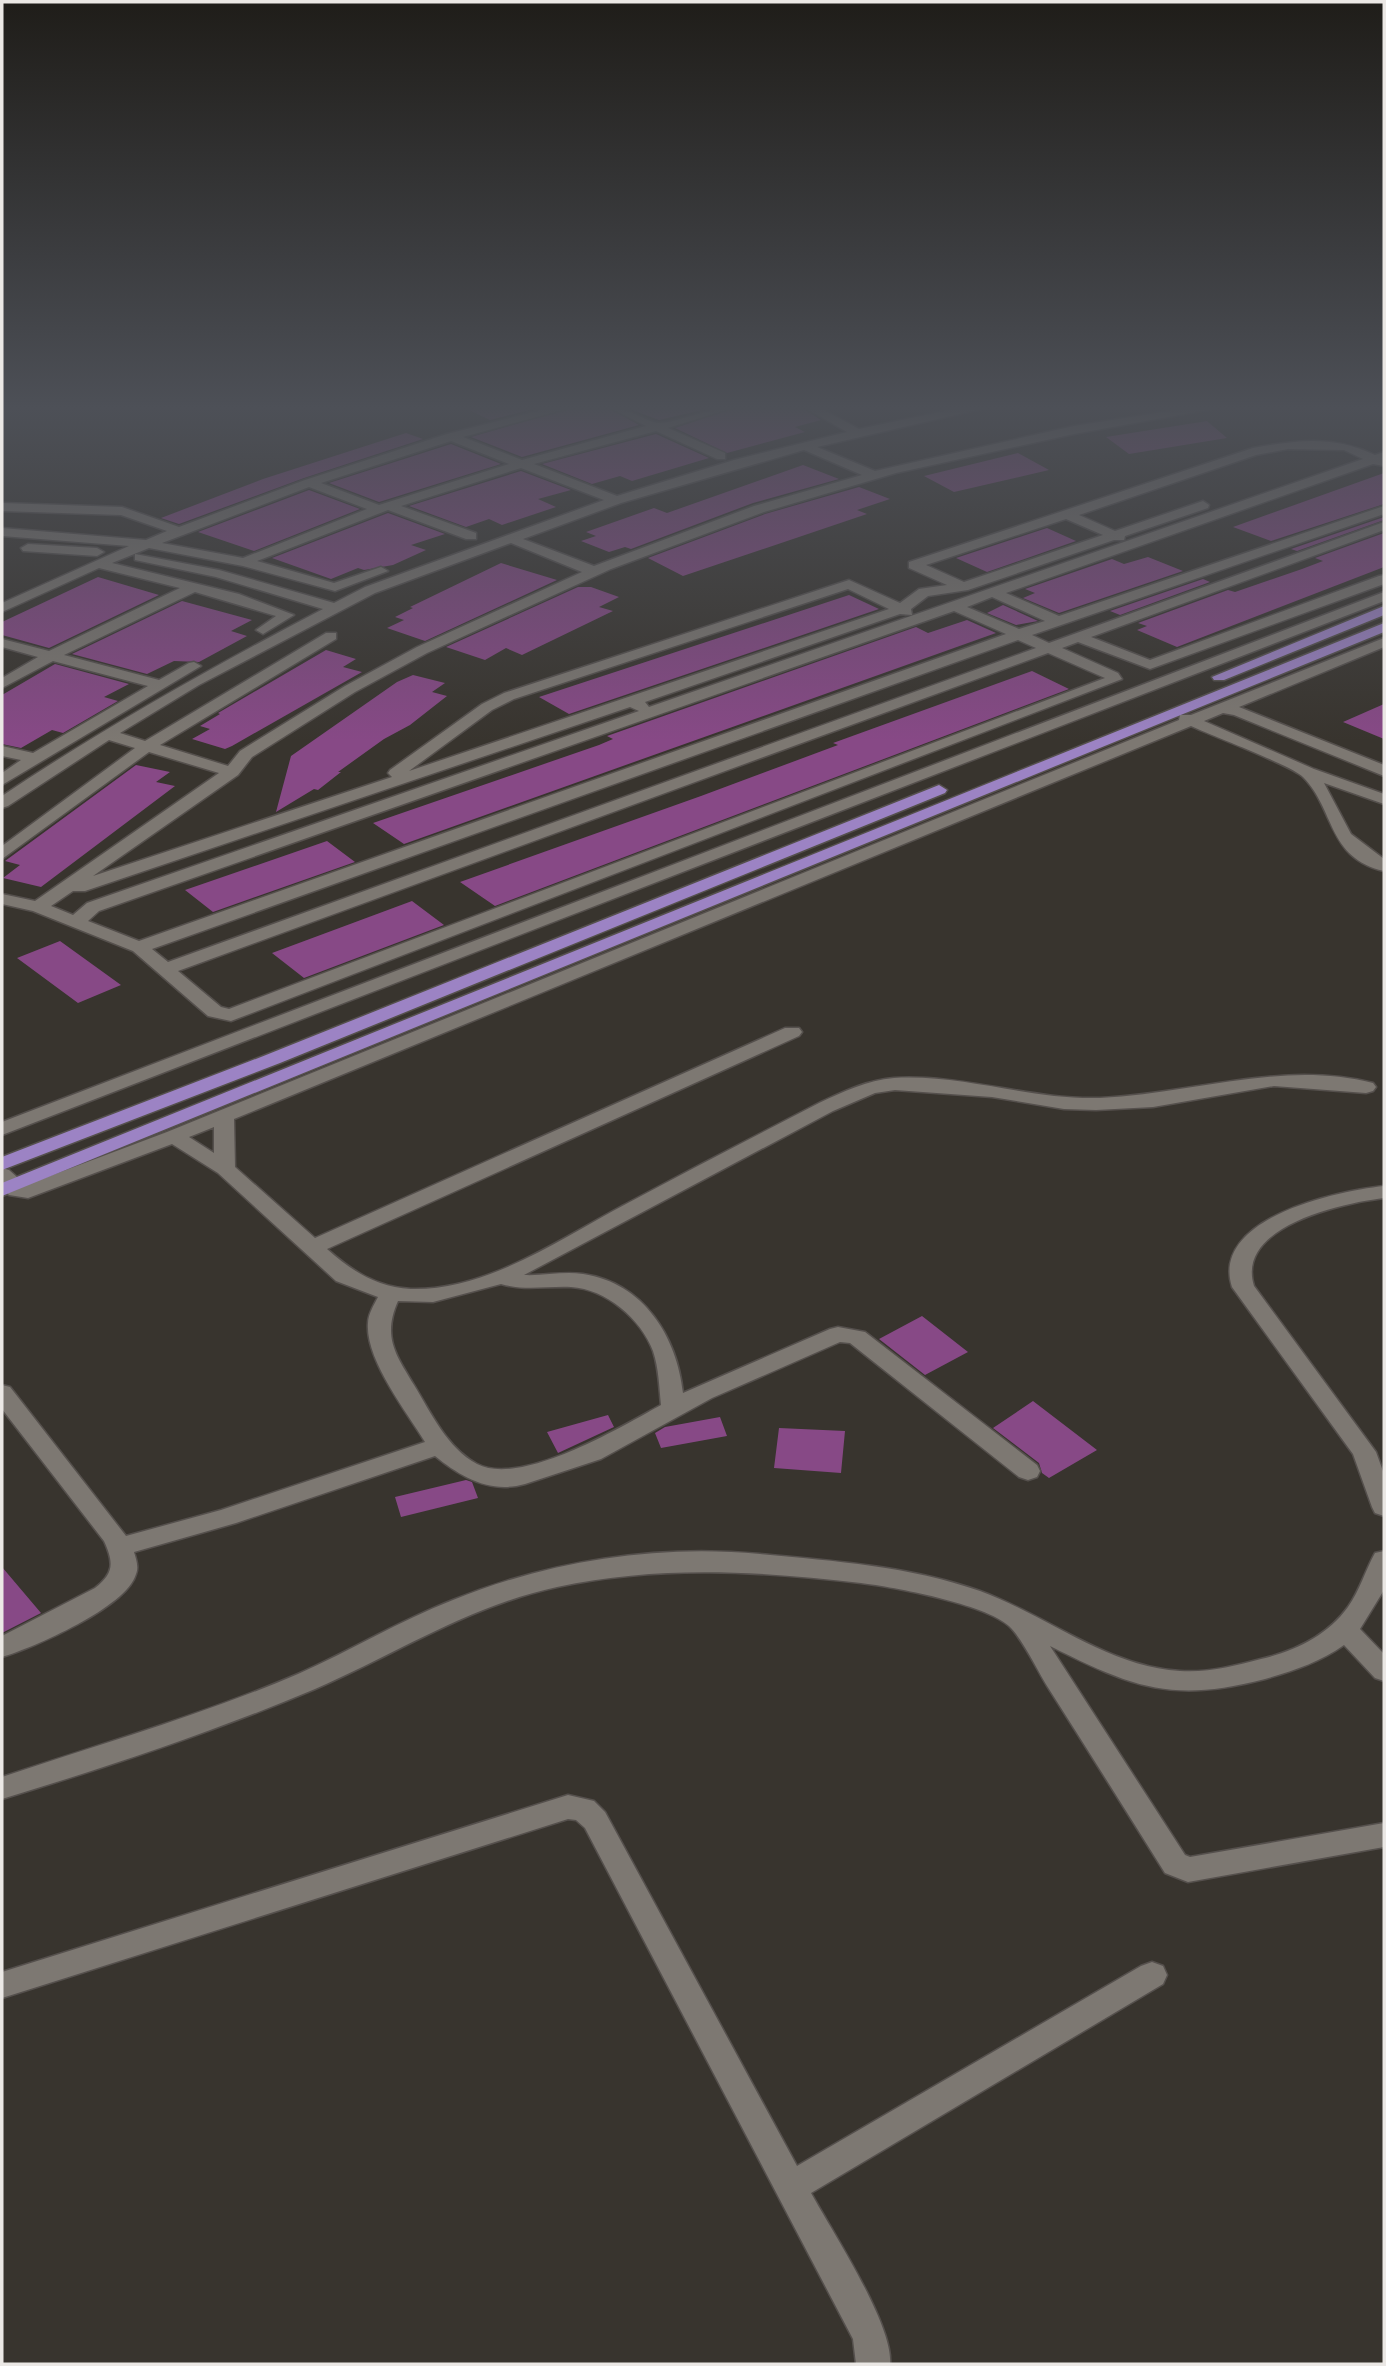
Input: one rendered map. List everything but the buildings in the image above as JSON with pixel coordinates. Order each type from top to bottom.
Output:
[{"type":"main road","points":[[2,1164],[273,1059],[1384,610]]},
{"type":"main road","points":[[8,1188],[1182,713],[1384,627]]},
{"type":"street","points":[[143,519],[179,531]]},
{"type":"street","points":[[2,608],[97,564],[210,519]]},
{"type":"street","points":[[244,562],[354,519]]},
{"type":"street","points":[[419,519],[471,536]]},
{"type":"street","points":[[2,803],[107,734],[194,682],[334,608],[424,569],[562,519]]},
{"type":"street","points":[[38,907],[232,772],[246,754],[350,689],[422,650],[593,571],[731,519]]},
{"type":"street","points":[[1053,519],[914,565],[963,587],[1058,621]]},
{"type":"street","points":[[1078,519],[1136,544]]},
{"type":"street","points":[[61,893],[902,609],[924,592],[963,587],[1161,519]]},
{"type":"street","points":[[77,921],[93,907],[1207,519]]},
{"type":"street","points":[[139,947],[1020,634],[1358,519]]},
{"type":"street","points":[[447,546],[499,526]]},
{"type":"street","points":[[166,969],[1384,526]]},
{"type":"street","points":[[2,533],[148,544],[244,562],[335,587],[423,555]]},
{"type":"street","points":[[510,538],[593,571]]},
{"type":"street","points":[[2,547],[121,554],[219,574],[334,608]]},
{"type":"street","points":[[2,780],[160,685],[287,615],[278,610],[193,587],[97,564]]},
{"type":"street","points":[[1077,638],[1150,665],[1384,579]]},
{"type":"street","points":[[379,785],[487,707],[509,696],[849,584],[921,619]]},
{"type":"street","points":[[2,684],[51,656],[193,587]]},
{"type":"street","points":[[2,1129],[1384,596]]},
{"type":"street","points":[[2,899],[38,907],[139,947],[215,1012],[231,1015],[1115,679],[1050,647],[956,607]]},
{"type":"street","points":[[2,854],[147,746],[331,636]]},
{"type":"street","points":[[8,1188],[174,1136],[1182,713],[1222,708],[1384,642]]},
{"type":"street","points":[[2,643],[160,685]]},
{"type":"street","points":[[631,702],[652,712]]},
{"type":"street","points":[[1222,708],[1238,711],[1382,767]]},
{"type":"street","points":[[1182,713],[1308,772],[1384,799]]},
{"type":"street","points":[[107,734],[232,772]]},
{"type":"street","points":[[2,751],[35,758]]},
{"type":"street","points":[[1308,772],[1319,786],[1343,839],[1352,849],[1384,866]]},
{"type":"street","points":[[311,1248],[792,1032]]},
{"type":"street","points":[[174,1136],[225,1169],[344,1276],[362,1287],[390,1295],[417,1298],[447,1295],[501,1277],[826,1107],[870,1088],[895,1084],[992,1091],[1064,1103],[1096,1104],[1153,1101],[1274,1080],[1366,1087]]},
{"type":"street","points":[[224,1116],[225,1169]]},
{"type":"street","points":[[1384,1192],[1354,1194],[1323,1203],[1272,1228],[1245,1250],[1238,1268],[1243,1287],[1364,1452],[1384,1507]]},
{"type":"street","points":[[501,1277],[523,1284],[571,1280],[592,1283],[628,1302],[662,1347],[673,1407]]},
{"type":"street","points":[[390,1295],[379,1319],[379,1337],[386,1357],[439,1447],[468,1470],[489,1477],[516,1478],[592,1453],[673,1407],[826,1338],[847,1334],[857,1337],[1028,1471]]},
{"type":"street","points":[[2,1393],[121,1548],[124,1575],[117,1585],[98,1600],[2,1647]]},
{"type":"street","points":[[121,1548],[238,1514],[439,1447]]},
{"type":"street","points":[[2,1788],[178,1730],[307,1681],[465,1605],[526,1584],[629,1567],[720,1560],[854,1572],[931,1586],[975,1599],[1136,1672],[1179,1682],[1240,1675],[1299,1658],[1346,1631],[1371,1594],[1384,1560]]},
{"type":"street","points":[[1019,1620],[1175,1864],[1188,1870],[1384,1836]]},
{"type":"street","points":[[1346,1631],[1384,1671]]},
{"type":"street","points":[[2,1985],[568,1807],[584,1810],[595,1819],[867,2333],[874,2352],[873,2364]]},
{"type":"street","points":[[791,2188],[1152,1975]]}]
